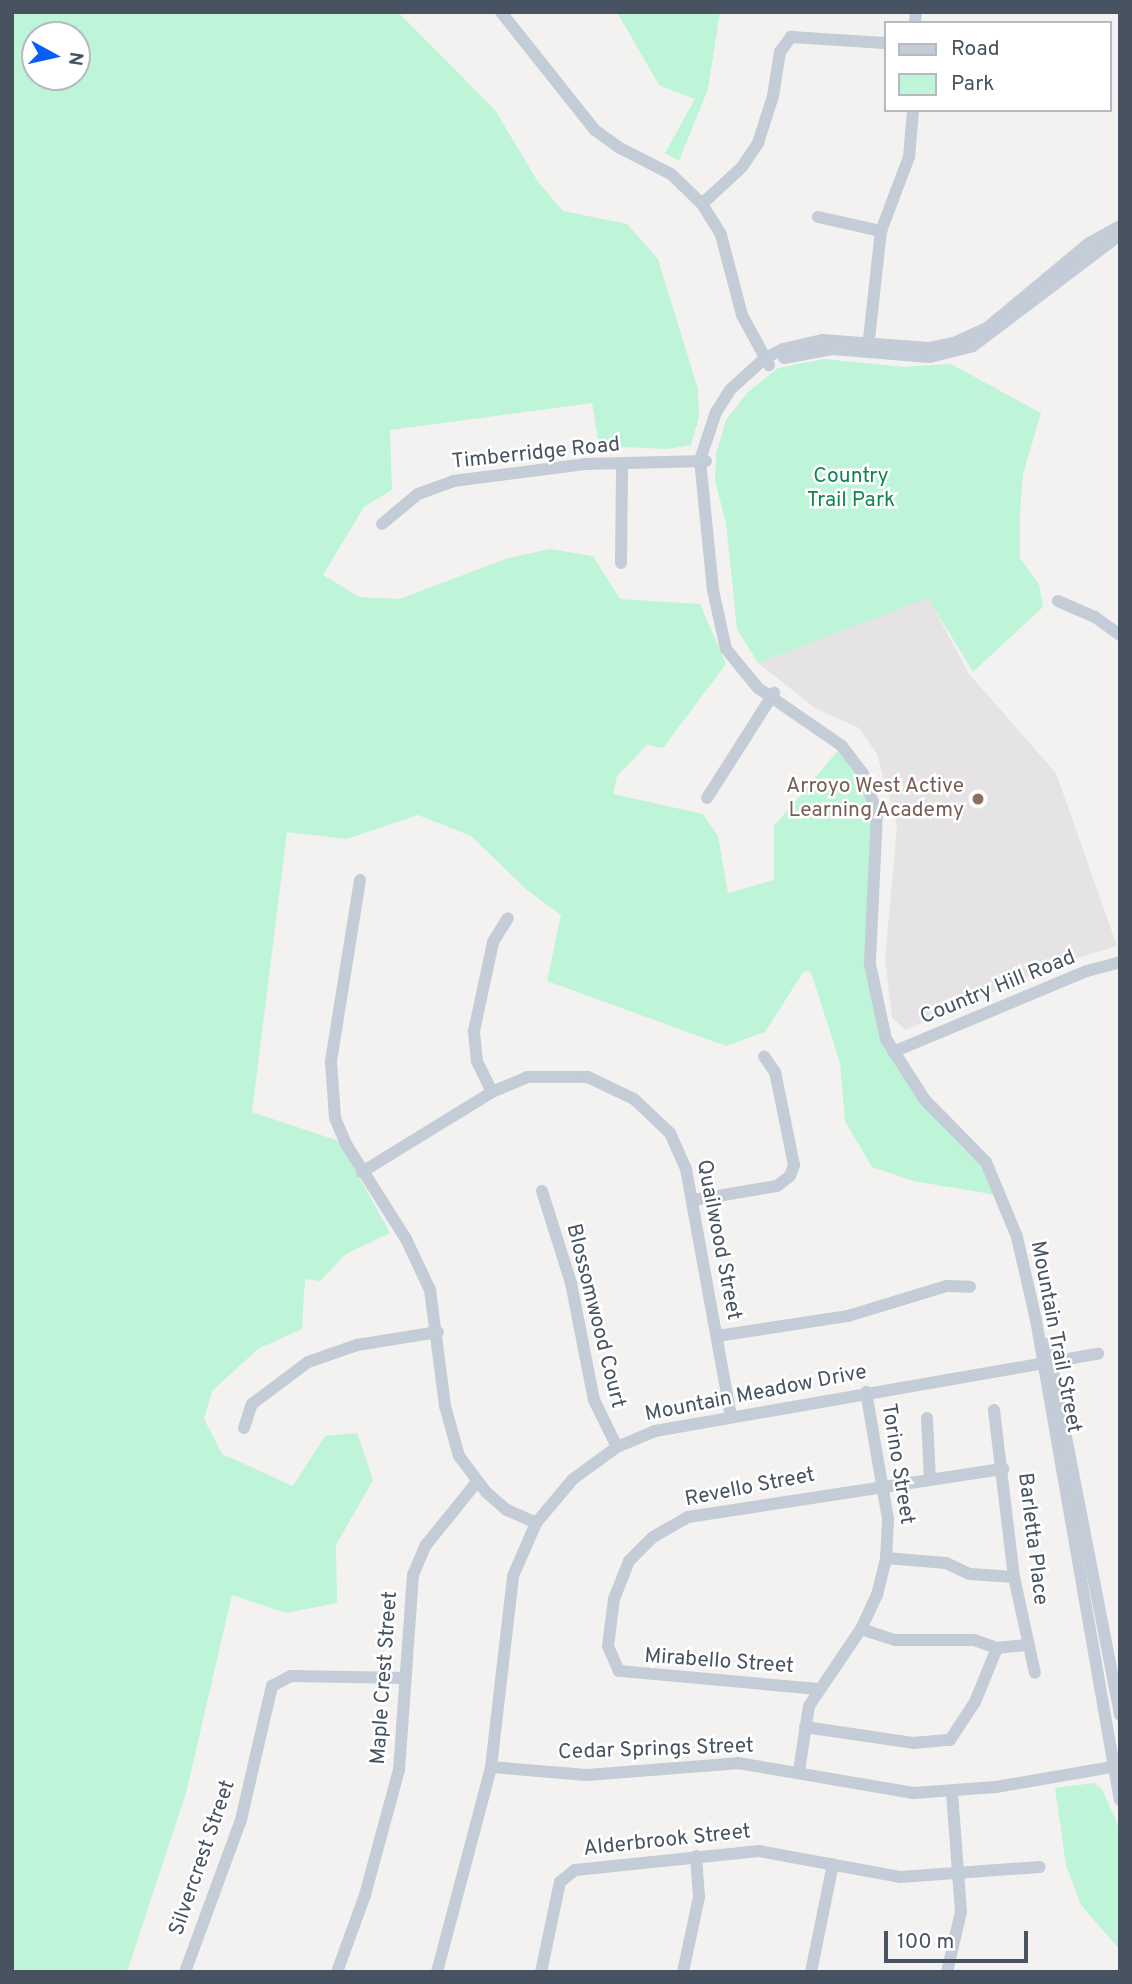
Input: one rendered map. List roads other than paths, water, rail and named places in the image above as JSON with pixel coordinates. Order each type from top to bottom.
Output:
[{"type":"street","points":[[501,12],[595,130],[618,148],[671,174],[702,204],[721,235],[742,315],[767,362]]},
{"type":"street","points":[[702,204],[741,167],[758,143],[773,96],[780,52],[791,37],[884,43]]},
{"type":"street","points":[[868,347],[881,231],[909,157],[913,112]]},
{"type":"street","points":[[818,217],[881,231]]},
{"type":"street","name":"Mountain Trail Street","points":[[1120,226],[1089,243],[973,336],[929,348],[815,350],[767,362],[745,383],[720,415],[703,461],[716,580],[725,633],[741,664],[773,695],[848,744],[879,797],[886,838],[879,979],[895,1051],[925,1100],[976,1149],[996,1180],[1027,1274],[1120,1715]]},
{"type":"street","name":"Mountain Trail Street","points":[[868,347],[930,357],[973,346],[1120,236]]},
{"type":"street","name":"Timberridge Road","points":[[382,524],[409,499],[442,484],[622,464],[703,461]]},
{"type":"street","points":[[621,563],[622,464]]},
{"type":"street","points":[[1058,601],[1095,617],[1120,635]]},
{"type":"street","points":[[707,798],[773,695]]},
{"type":"street","points":[[360,880],[331,1062],[330,1089],[338,1126],[362,1172],[424,1273],[438,1332],[449,1427],[459,1456],[476,1483],[507,1510],[536,1523]]},
{"type":"street","points":[[492,1092],[477,1061],[474,1031],[493,942],[508,918]]},
{"type":"street","name":"Country Hill Road","points":[[895,1051],[1087,971],[1120,962]]},
{"type":"street","points":[[694,1200],[777,1186],[790,1176],[794,1165],[782,1104],[774,1068],[764,1056]]},
{"type":"street","name":"Quailwood Street","points":[[362,1172],[492,1092],[534,1075],[589,1077],[612,1086],[650,1111],[670,1133],[694,1200],[731,1416]]},
{"type":"street","name":"Blossomwood Court","points":[[542,1191],[571,1283],[594,1400],[618,1447]]},
{"type":"street","points":[[717,1336],[848,1316],[947,1286],[970,1287]]},
{"type":"street","points":[[244,1429],[252,1404],[308,1362],[357,1345],[438,1332]]},
{"type":"street","name":"Mountain Meadow Drive","points":[[437,1972],[491,1768],[507,1601],[536,1523],[573,1479],[618,1447],[655,1430],[1098,1354]]},
{"type":"street","name":"Mountain Trail Street","points":[[1047,1362],[1112,1767],[1120,1800]]},
{"type":"street","name":"Torino Street","points":[[799,1771],[806,1727],[818,1689],[860,1629],[877,1595],[886,1558],[888,1519],[866,1392]]},
{"type":"street","name":"Barletta Place","points":[[994,1410],[1014,1577],[1035,1673]]},
{"type":"street","points":[[927,1418],[930,1479]]},
{"type":"street","name":"Revello Street","points":[[610,1632],[614,1600],[623,1571],[640,1549],[673,1524],[723,1510],[1003,1469]]},
{"type":"street","name":"Maple Crest Street","points":[[337,1972],[365,1895],[399,1770],[409,1597],[420,1555],[476,1483]]},
{"type":"street","points":[[886,1558],[946,1563],[970,1574],[1014,1577]]},
{"type":"street","points":[[860,1629],[895,1640],[974,1640],[998,1648],[1028,1645]]},
{"type":"street","name":"Mirabello Street","points":[[610,1632],[609,1655],[624,1674],[705,1677],[818,1689]]},
{"type":"street","points":[[806,1727],[913,1743],[950,1740],[971,1710],[998,1648]]},
{"type":"street","name":"Silvercrest Street","points":[[185,1972],[241,1820],[272,1686],[291,1676],[405,1678]]},
{"type":"street","name":"Cedar Springs Street","points":[[491,1768],[587,1775],[738,1763],[799,1771],[884,1791],[952,1793],[1112,1767]]},
{"type":"street","points":[[947,1972],[960,1932],[952,1793]]},
{"type":"street","name":"Alderbrook Street","points":[[541,1972],[565,1874],[696,1856],[780,1852],[900,1877],[1040,1867]]},
{"type":"street","points":[[683,1972],[699,1897],[696,1856]]},
{"type":"street","points":[[811,1972],[833,1864]]},
{"type":"place","name":"Arroyo West Active Learning Academy","points":[[978,799]]},
{"type":"park label","name":"Country Trail Park","points":[[851,489]]}]
